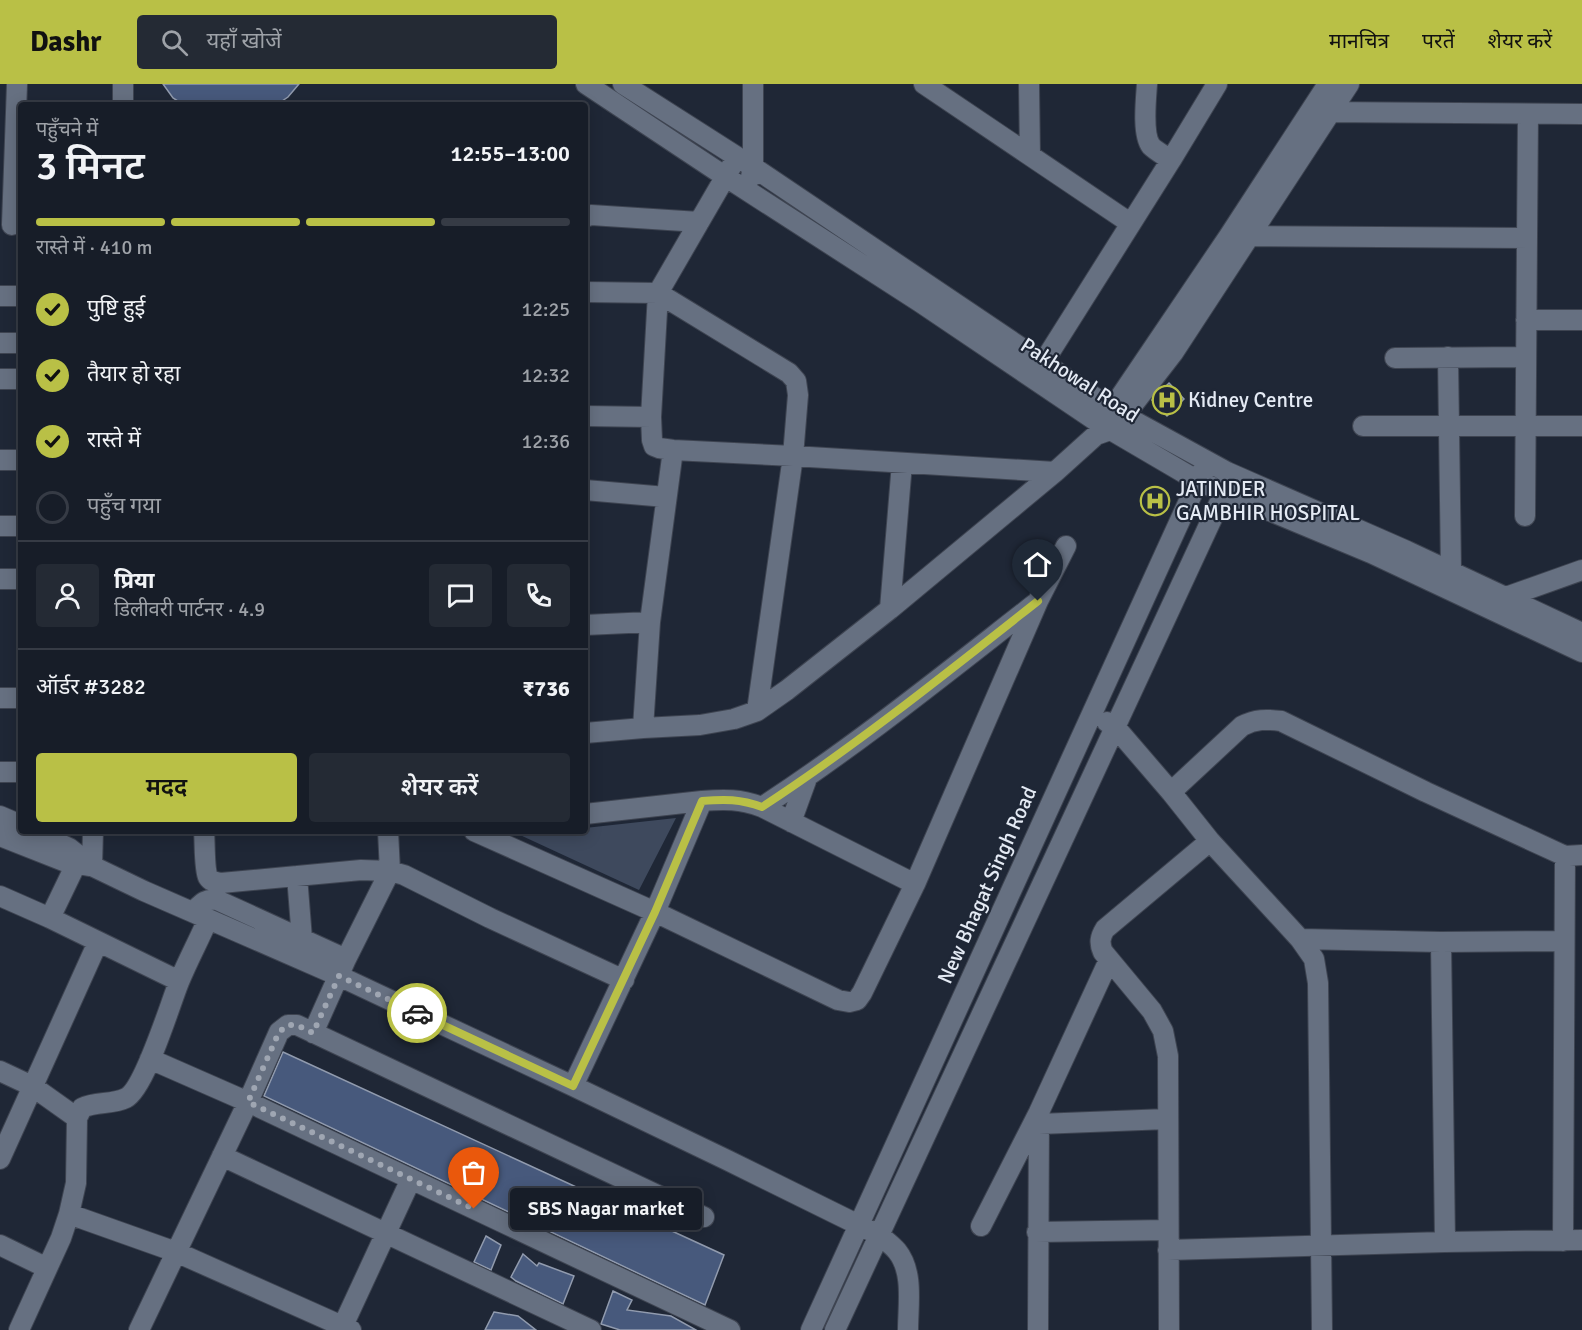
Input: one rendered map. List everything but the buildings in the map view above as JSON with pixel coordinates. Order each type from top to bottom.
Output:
[{"type":"street","points":[[11,225],[17,84]]},
{"type":"street","points":[[123,84],[123,102]]},
{"type":"street","name":"Pakhowal Road","points":[[586,84],[920,302],[1101,429],[1198,481],[1371,553],[1582,652]]},
{"type":"street","name":"Pakhowal Road","points":[[623,84],[745,162],[1119,412],[1233,475],[1450,571],[1582,633]]},
{"type":"street","points":[[749,192],[745,162],[753,84]]},
{"type":"street","points":[[924,84],[1130,223]]},
{"type":"street","points":[[1029,84],[1030,156]]},
{"type":"street","points":[[1147,84],[1146,127],[1149,141],[1152,146],[1171,160]]},
{"type":"street","points":[[1043,363],[1217,84]]},
{"type":"street","points":[[1119,412],[1229,236],[1328,84]]},
{"type":"street","points":[[588,733],[700,725],[734,719],[757,711],[890,609],[1055,472],[1119,412],[1173,353],[1349,84]]},
{"type":"street","points":[[1309,112],[1582,114]]},
{"type":"street","points":[[1525,516],[1528,114]]},
{"type":"street","points":[[745,162],[726,177],[658,292],[651,417],[654,446],[673,450],[1055,472]]},
{"type":"street","points":[[588,216],[699,222]]},
{"type":"street","points":[[1229,236],[1527,238]]},
{"type":"street","points":[[588,292],[658,292],[789,374],[796,381],[798,395],[793,456],[757,711]]},
{"type":"street","points":[[0,296],[18,296]]},
{"type":"street","points":[[1526,320],[1582,320]]},
{"type":"street","points":[[0,344],[18,344]]},
{"type":"street","points":[[1448,357],[1450,571]]},
{"type":"street","points":[[1395,358],[1526,357]]},
{"type":"street","points":[[0,379],[18,379]]},
{"type":"street","points":[[588,416],[651,417]]},
{"type":"street","points":[[1363,426],[1582,426]]},
{"type":"street","points":[[643,728],[650,622],[673,450]]},
{"type":"street","points":[[0,460],[18,460]]},
{"type":"street","name":"New Bhagat Singh Road","points":[[811,1330],[1207,461]]},
{"type":"street","points":[[890,609],[902,463]]},
{"type":"street","points":[[835,1330],[1233,475]]},
{"type":"street","points":[[588,490],[666,497]]},
{"type":"street","points":[[0,526],[18,526]]},
{"type":"street","points":[[481,834],[655,912],[838,1000],[849,1002],[857,1000],[915,884],[1038,601],[1065,546]]},
{"type":"street","points":[[1506,597],[1582,570]]},
{"type":"street","points":[[0,579],[18,579]]},
{"type":"street","points":[[762,807],[807,778],[1038,601]]},
{"type":"street","points":[[588,625],[650,622]]},
{"type":"street","points":[[0,698],[18,698]]},
{"type":"street","points":[[1093,712],[1116,728],[1210,841],[1300,939],[1314,959],[1318,983],[1322,1330]]},
{"type":"street","points":[[1037,1232],[1168,1240],[1322,1245],[1573,1241],[1564,940],[1573,855],[1426,792],[1281,721],[1254,720],[1242,726],[1171,792]]},
{"type":"street","points":[[0,772],[18,772]]},
{"type":"street","points":[[791,822],[807,778]]},
{"type":"street","points":[[588,814],[702,801],[745,801],[762,807],[915,884]]},
{"type":"street","points":[[573,1086],[655,912],[702,801]]},
{"type":"street","points":[[0,816],[18,824]]},
{"type":"street","points":[[39,834],[69,848],[84,865]]},
{"type":"street","points":[[50,918],[84,865],[92,834]]},
{"type":"street","points":[[204,834],[208,876],[213,882],[361,870],[390,871],[404,875],[624,980]]},
{"type":"street","points":[[313,1033],[390,871],[388,834]]},
{"type":"street","points":[[0,836],[66,862],[84,865],[201,916],[343,968],[573,1086],[879,1235],[897,1251],[905,1266],[908,1287],[908,1330]]},
{"type":"street","points":[[1169,1330],[1168,1056],[1163,1031],[1152,1011],[1102,952],[1100,936],[1105,929],[1210,841]]},
{"type":"street","points":[[297,876],[302,939]]},
{"type":"street","points":[[0,896],[179,981]]},
{"type":"street","points":[[19,1330],[61,1238],[69,1214],[76,1183],[77,1118],[82,1108],[89,1104],[126,1098],[134,1092],[150,1059],[179,981],[201,916],[202,902],[210,899],[217,900],[302,939],[343,968]]},
{"type":"street","points":[[1300,939],[1441,942],[1564,940]]},
{"type":"street","points":[[0,1159],[98,942]]},
{"type":"street","points":[[1441,942],[1445,1242]]},
{"type":"street","points":[[981,1226],[1039,1118],[1109,960]]},
{"type":"street","points":[[140,1330],[279,1032],[288,1025],[297,1025],[704,1217]]},
{"type":"street","points":[[150,1059],[248,1102],[727,1330]]},
{"type":"street","points":[[0,1071],[32,1086],[77,1118]]},
{"type":"street","points":[[1039,1118],[1167,1119]]},
{"type":"street","points":[[1038,1330],[1039,1118]]},
{"type":"street","points":[[222,1156],[591,1330]]},
{"type":"street","points":[[69,1214],[176,1252],[345,1329],[411,1179]]},
{"type":"street","points":[[0,1245],[46,1268]]},
{"type":"shaded area","points":[[676,818],[639,890],[520,835],[588,834],[588,828]]},
{"type":"way so far","points":[[417,1013],[339,976],[313,1033],[297,1025],[288,1025],[279,1032],[248,1102],[474,1209]]},
{"type":"place","name":"Kidney Centre","points":[[1167,400]]},
{"type":"place","name":"JATINDER GAMBHIR HOSPITAL","points":[[1155,501]]},
{"type":"place","name":"SBS Nagar market","points":[[474,1209]]},
{"type":"route","points":[[417,1013],[573,1086],[655,912],[702,801],[745,801],[762,807],[807,778],[1038,601]]}]
